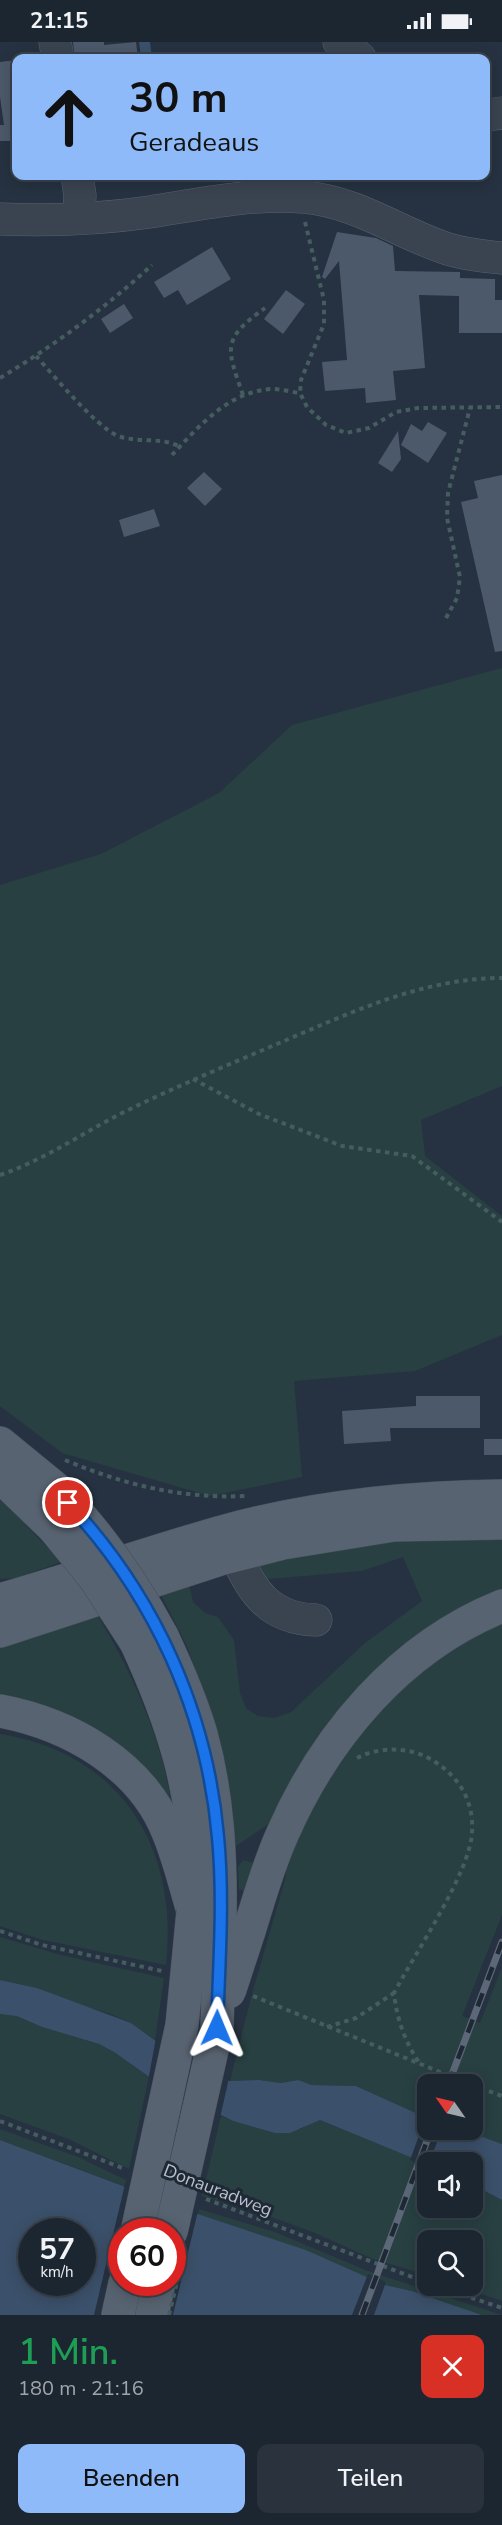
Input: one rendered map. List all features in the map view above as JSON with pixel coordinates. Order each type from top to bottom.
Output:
[{"type":"main road","points":[[0,1443],[55,1488],[67,1522]]},
{"type":"main road","points":[[0,1476],[67,1522],[102,1541],[140,1594],[149,1639],[192,1707],[210,1771],[218,1836],[221,1921],[217,2028],[174,2218]]},
{"type":"main road","points":[[0,1600],[219,1533],[279,1519],[391,1501],[502,1496]]},
{"type":"main road","points":[[0,1631],[236,1555],[283,1543],[393,1525],[502,1522]]},
{"type":"main road","points":[[141,2218],[182,2025],[221,1921],[281,1836],[321,1761],[347,1725],[389,1679],[416,1657],[469,1622],[502,1606]]},
{"type":"main road","points":[[0,1711],[46,1723],[84,1741],[133,1779],[146,1795],[221,1921]]},
{"type":"main road","points":[[118,2315],[122,2296]]},
{"type":"main road","points":[[152,2315],[156,2296]]},
{"type":"street","points":[[339,42],[355,54]]},
{"type":"street","points":[[77,180],[80,195],[79,217]]},
{"type":"street","points":[[0,219],[39,220],[138,213],[244,198],[302,197],[342,204],[367,212],[450,250],[476,256],[502,258]]},
{"type":"street","points":[[236,1555],[248,1582],[259,1597],[290,1616],[316,1620]]},
{"type":"path","points":[[302,197],[304,219],[324,300],[324,324],[301,380],[300,393],[307,407],[326,425],[346,433],[369,428],[396,412],[418,408],[502,407]]},
{"type":"path","points":[[0,378],[36,356],[111,302],[152,265]]},
{"type":"path","points":[[243,395],[234,368],[231,350],[233,337],[243,324],[265,308]]},
{"type":"path","points":[[36,356],[99,423],[115,435],[135,441],[173,443],[180,447]]},
{"type":"path","points":[[172,455],[219,409],[243,395],[272,389],[300,393]]},
{"type":"path","points":[[446,618],[457,598],[460,577],[447,518],[448,493],[470,408]]},
{"type":"path","points":[[0,1175],[30,1165],[120,1115],[193,1079],[380,1000],[474,978],[502,978]]},
{"type":"path","points":[[193,1079],[259,1114],[342,1146],[412,1156],[502,1222]]},
{"type":"path","points":[[63,1460],[122,1481],[168,1492],[210,1496],[256,1496]]},
{"type":"path","points":[[350,1762],[373,1752],[388,1750],[414,1752],[427,1757],[451,1773],[459,1782],[471,1814],[472,1833],[465,1861],[394,1993],[356,2018],[326,2027],[445,2074]]},
{"type":"path","points":[[0,1931],[42,1945],[165,1971]]},
{"type":"path","points":[[394,1993],[401,2027],[408,2046],[420,2064]]},
{"type":"path","points":[[483,2089],[502,2096]]},
{"type":"path","points":[[0,2121],[133,2172]]},
{"type":"path","name":"Donauradweg","points":[[200,2197],[417,2279]]},
{"type":"path","points":[[467,2296],[502,2308]]},
{"type":"green space","points":[[502,668],[502,1086],[421,1120],[425,1156],[502,1216],[502,1335],[415,1371],[294,1381],[302,1477],[210,1496],[62,1453],[0,1406],[0,885],[101,854],[219,793],[292,725]]},
{"type":"green space","points":[[0,1490],[19,1508],[27,1526],[61,1562],[16,1578],[0,1579]]},
{"type":"green space","points":[[502,1533],[502,1595],[488,1600],[270,1823],[236,1846],[210,1711],[187,1646],[161,1595],[189,1583],[193,1602],[205,1613],[218,1617],[234,1640],[240,1693],[246,1708],[258,1716],[275,1718],[291,1712],[365,1643],[422,1601],[403,1557],[362,1571],[268,1579],[260,1574],[256,1563],[386,1540]]},
{"type":"green space","points":[[95,1611],[121,1657],[143,1704],[160,1753],[172,1805],[159,1802],[0,1703],[0,1640]]},
{"type":"green space","points":[[502,1616],[502,1915],[462,2016],[480,2023],[502,1967],[502,2144],[483,2137],[483,2074],[417,2074],[417,2113],[356,2086],[312,2085],[298,2080],[281,2083],[259,2080],[230,2081],[286,1876],[285,1861],[305,1811],[396,1685]]},
{"type":"green space","points":[[0,1734],[42,1745],[79,1762],[109,1785],[133,1813],[151,1846],[163,1882],[168,1922],[166,1965],[43,1940],[0,1926]]},
{"type":"green space","points":[[243,1860],[260,1865],[245,1892],[239,1889],[238,1867]]},
{"type":"green space","points":[[0,1937],[61,1955],[164,1978],[155,2040],[131,2023],[110,2014],[65,2000],[37,1988],[0,1980]]},
{"type":"green space","points":[[0,2014],[17,2015],[42,2027],[99,2044],[149,2077],[129,2169],[71,2140],[0,2114]]},
{"type":"green space","points":[[221,2116],[233,2121],[301,2129],[320,2120],[417,2160],[417,2218],[483,2218],[483,2190],[502,2200],[502,2301],[483,2295],[483,2230],[417,2230],[417,2272],[373,2259],[315,2233],[255,2211],[202,2196]]},
{"type":"green space","points":[[0,2129],[78,2157],[126,2180],[124,2186],[0,2140]]},
{"type":"green space","points":[[199,2209],[275,2232],[368,2271],[417,2287],[417,2293],[385,2285],[306,2250],[198,2214]]},
{"type":"green space","points":[[427,2296],[444,2296],[502,2315],[482,2315]]},
{"type":"water","points":[[139,42],[150,42],[152,54],[140,54]]},
{"type":"water","points":[[0,1980],[37,1988],[131,2023],[171,2052],[214,2076],[230,2081],[259,2080],[281,2083],[298,2080],[312,2085],[356,2086],[417,2113],[417,2140],[483,2140],[483,2137],[502,2144],[502,2200],[483,2190],[483,2152],[417,2152],[417,2160],[320,2120],[290,2133],[275,2133],[233,2121],[162,2086],[99,2044],[42,2027],[17,2016],[0,2014]]},
{"type":"water","points":[[0,2140],[198,2214],[306,2250],[385,2285],[412,2291],[417,2293],[417,2296],[427,2296],[482,2315],[0,2315]]},
{"type":"pier","points":[[156,2038],[192,2061],[229,2078],[220,2118],[148,2081]]},
{"type":"pier","points":[[417,2140],[438,2140],[433,2152],[417,2152],[417,2163],[410,2160]]},
{"type":"pier","points":[[125,2184],[198,2211],[186,2261],[186,2218],[117,2218]]},
{"type":"pier","points":[[108,2256],[108,2296],[178,2296],[173,2315],[94,2315]]},
{"type":"pier","points":[[368,2274],[386,2282],[374,2315],[352,2315]]},
{"type":"building","points":[[73,42],[104,42],[104,45],[136,42],[138,54],[74,54]]},
{"type":"building","points":[[12,60],[12,141],[0,141],[0,125],[4,125],[0,97],[0,62]]},
{"type":"building","points":[[337,232],[376,238],[393,246],[395,271],[460,272],[460,278],[495,279],[495,300],[502,300],[502,333],[459,333],[459,296],[419,295],[425,368],[393,371],[396,400],[366,403],[365,388],[325,391],[322,362],[347,360],[339,261],[325,279],[322,277]]},
{"type":"building","points":[[212,247],[231,279],[187,305],[178,290],[164,298],[154,282]]},
{"type":"building","points":[[286,290],[305,304],[283,334],[264,319]]},
{"type":"building","points":[[124,304],[133,318],[110,333],[101,319]]},
{"type":"building","points":[[428,422],[447,433],[428,463],[401,445],[411,424],[422,431]]},
{"type":"building","points":[[398,431],[401,459],[392,472],[378,463]]},
{"type":"building","points":[[204,472],[222,489],[205,506],[187,488]]},
{"type":"building","points":[[502,475],[502,651],[495,652],[461,502],[478,498],[474,481]]},
{"type":"building","points":[[154,509],[160,526],[124,537],[119,520]]},
{"type":"building","points":[[416,1396],[480,1396],[480,1428],[390,1428],[391,1441],[344,1444],[342,1411],[416,1406]]},
{"type":"building","points":[[484,1439],[502,1439],[502,1455],[484,1455]]},
{"type":"railway","points":[[452,2074],[502,1942]]},
{"type":"railway","points":[[362,2315],[427,2140]]},
{"type":"route","points":[[68,1503],[102,1541],[140,1594],[183,1682],[201,1735],[210,1771],[220,1866],[217,2028]]}]
